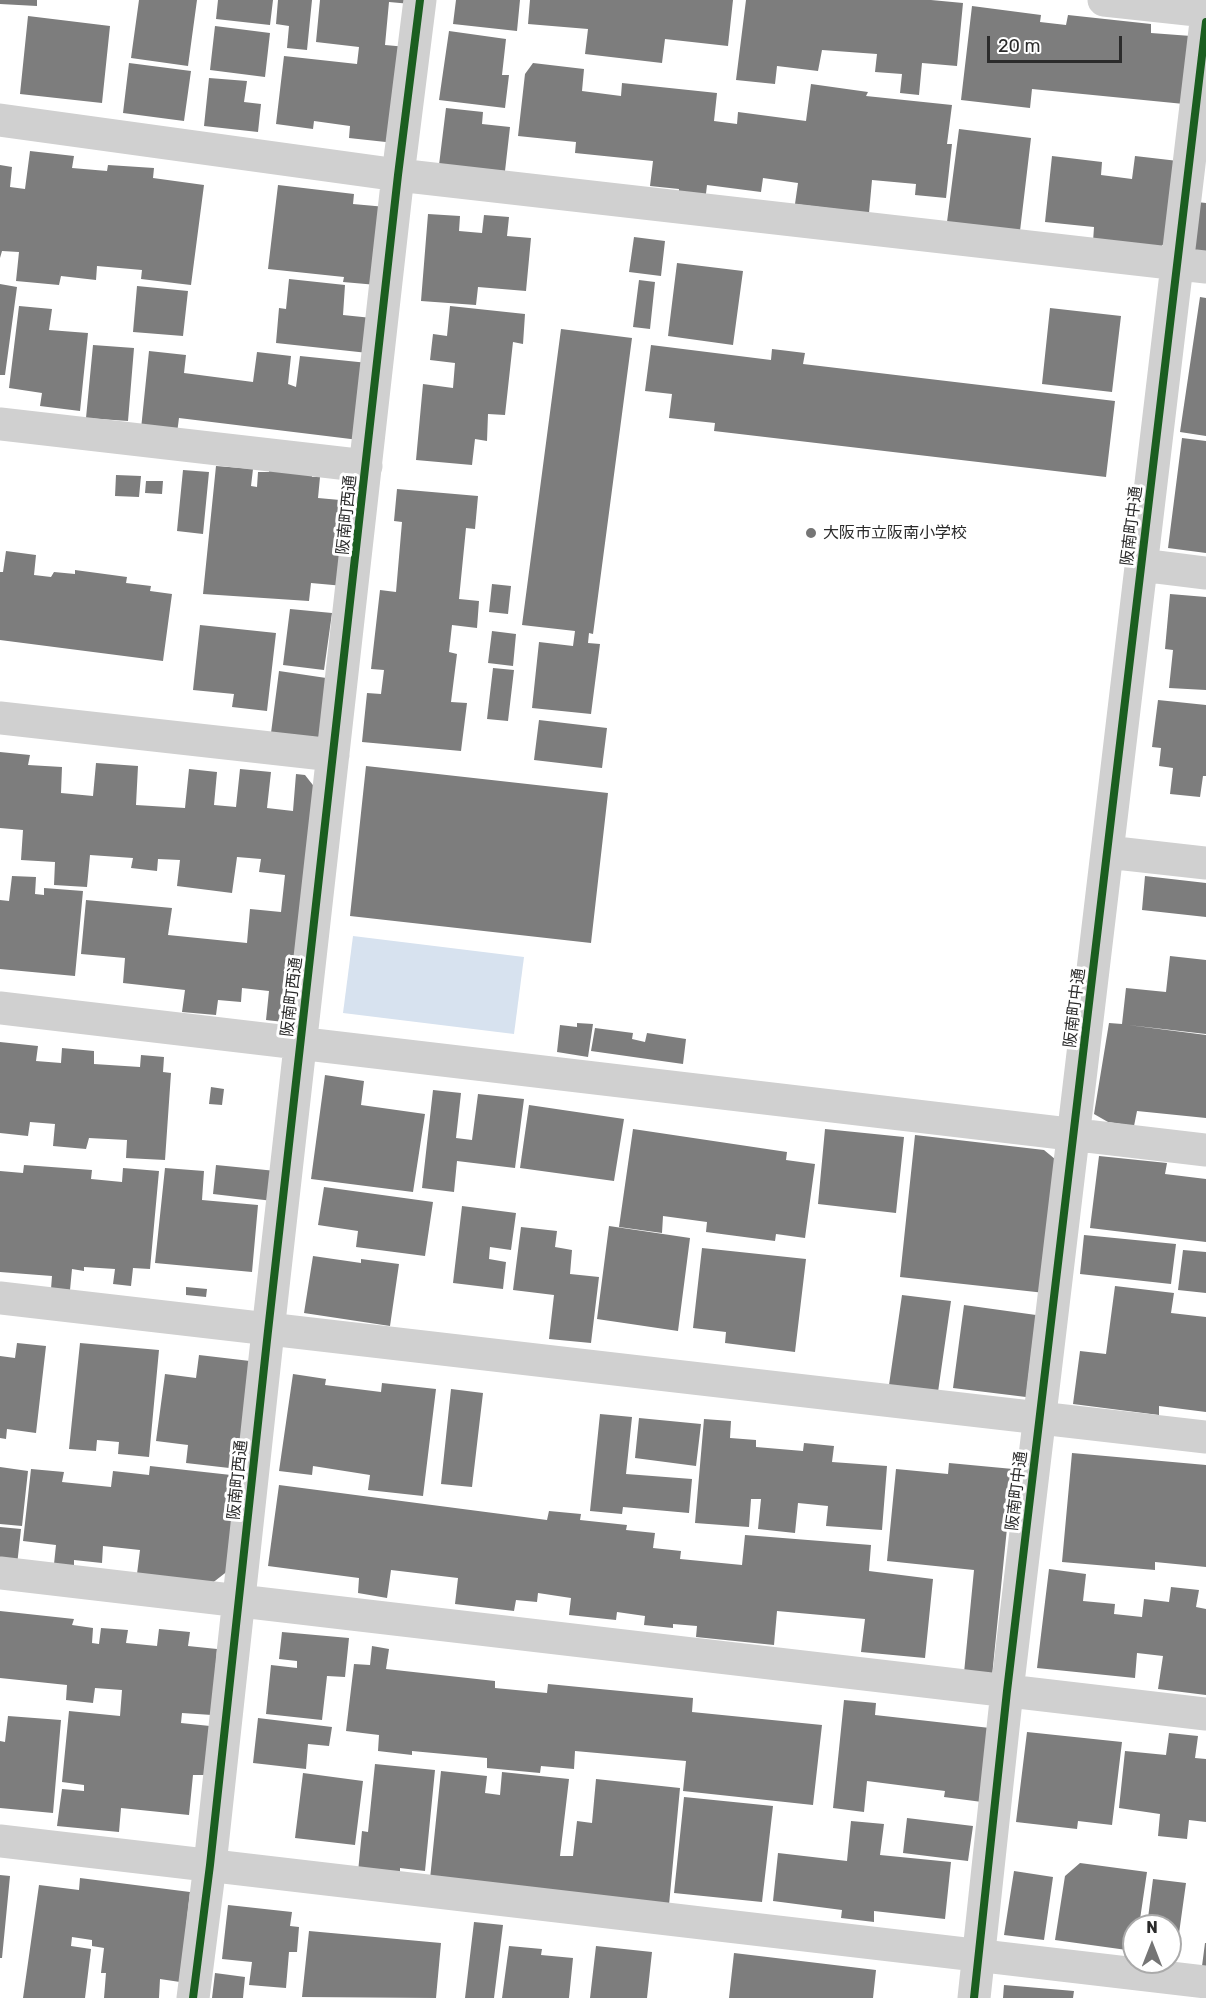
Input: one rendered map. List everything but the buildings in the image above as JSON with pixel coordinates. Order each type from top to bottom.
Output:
[{"type":"street","name":"阪南町西通","points":[[193,1998],[210,1865],[398,175],[420,0]]},
{"type":"street","points":[[1104,0],[1206,12]]},
{"type":"street","name":"阪南町中通","points":[[974,1998],[1007,1691],[1141,565],[1191,265],[1206,22]]},
{"type":"street","points":[[0,120],[398,175],[1191,265]]},
{"type":"street","points":[[0,424],[366,466]]},
{"type":"street","points":[[1141,565],[1206,573]]},
{"type":"street","points":[[0,718],[333,755]]},
{"type":"street","points":[[1107,852],[1206,863]]},
{"type":"street","points":[[0,1008],[1206,1150]]},
{"type":"street","points":[[0,1298],[268,1331],[1206,1437]]},
{"type":"street","points":[[0,1574],[1206,1714]]},
{"type":"street","points":[[0,1841],[1206,1982]]},
{"type":"shaded area","points":[[353,936],[524,957],[514,1034],[343,1013]]},
{"type":"cycle path","points":[[193,1998],[210,1865],[398,175],[420,0]]},
{"type":"cycle path","points":[[974,1998],[1007,1691],[1206,22]]},
{"type":"place","name":"大阪市立阪南小学校","points":[[811,533]]}]
